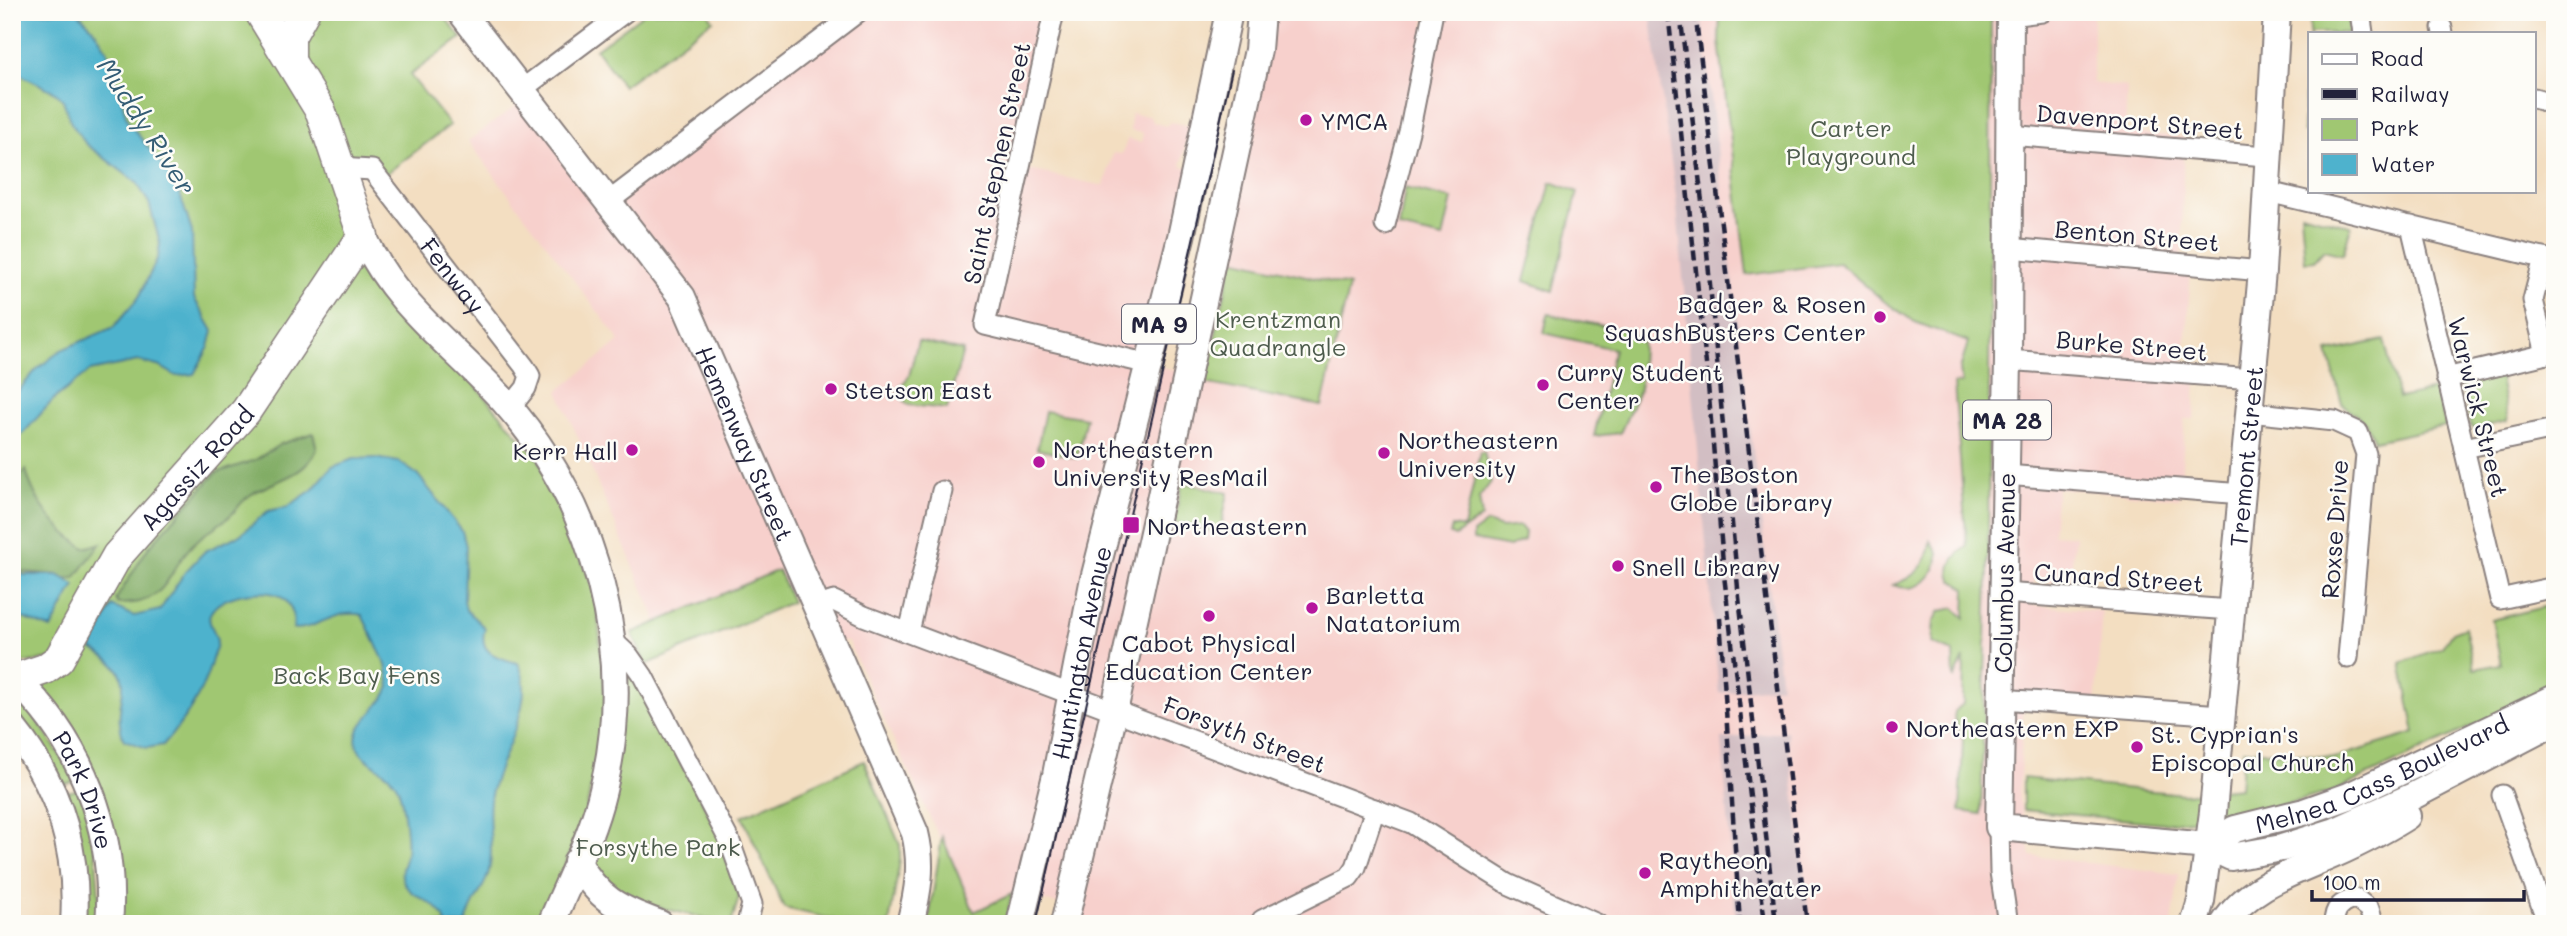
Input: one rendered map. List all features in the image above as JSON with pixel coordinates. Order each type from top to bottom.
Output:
[{"type":"highway","name":"Fenway","points":[[260,12],[321,111],[363,236]]},
{"type":"highway","points":[[290,59],[291,34],[304,12]]},
{"type":"highway","name":"Agassiz Road","points":[[14,678],[45,669],[59,659],[117,556],[246,411],[363,236]]},
{"type":"main road","name":"Hemenway Street","points":[[461,12],[682,297],[915,833],[921,856],[919,887],[910,924]]},
{"type":"main road","name":"Huntington Avenue","points":[[1020,924],[1056,775],[1093,583],[1184,223],[1229,12]]},
{"type":"main road","name":"Huntington Avenue","points":[[1064,924],[1115,710],[1258,50],[1261,12]]},
{"type":"main road","name":"Tremont Street","points":[[2199,916],[2221,715],[2262,271],[2266,156],[2277,12]]},
{"type":"main road","name":"Columbus Avenue","points":[[1998,827],[2008,360],[2010,14]]},
{"type":"main road","name":"Fenway","points":[[363,236],[404,303],[510,408],[552,466],[578,517],[598,570],[611,639],[614,682],[610,750],[600,803],[551,924]]},
{"type":"main road","name":"Park Drive","points":[[14,678],[57,726],[92,794],[107,851],[110,924]]},
{"type":"main road","name":"Melnea Cass Boulevard","points":[[2208,846],[2235,829],[2304,812],[2349,796],[2555,698]]},
{"type":"main road","points":[[2224,924],[2237,905],[2264,886],[2396,823],[2525,745],[2551,724]]},
{"type":"main road","name":"Melnea Cass Boulevard","points":[[1998,827],[2208,846],[2231,857],[2282,848],[2333,832],[2404,800],[2551,724]]},
{"type":"main road","name":"Park Drive","points":[[12,727],[43,772],[65,821],[74,870],[74,924]]},
{"type":"main road","points":[[577,861],[591,886],[605,898],[660,924]]},
{"type":"street","points":[[522,90],[625,12]]},
{"type":"street","points":[[608,202],[858,12]]},
{"type":"street","name":"Saint Stephen Street","points":[[1054,12],[985,325],[1149,364]]},
{"type":"street","points":[[1385,225],[1410,128],[1433,12]]},
{"type":"street","points":[[2010,14],[2042,12]]},
{"type":"street","points":[[2360,12],[2363,32]]},
{"type":"street","points":[[2536,99],[2555,104]]},
{"type":"street","name":"Davenport Street","points":[[2009,135],[2266,156]]},
{"type":"street","name":"Fenway","points":[[339,168],[372,170],[524,366],[530,376],[526,388],[510,408]]},
{"type":"street","points":[[2264,191],[2550,260],[2533,300],[2550,353],[2446,378]]},
{"type":"street","name":"Warwick Street","points":[[2411,226],[2500,599],[2555,587]]},
{"type":"street","name":"Benton Street","points":[[2009,248],[2262,271]]},
{"type":"street","name":"Burke Street","points":[[2008,360],[2252,379]]},
{"type":"street","name":"Roxse Drive","points":[[2249,412],[2334,421],[2358,432],[2366,454],[2348,658]]},
{"type":"street","points":[[2464,447],[2555,429]]},
{"type":"street","points":[[2006,474],[2242,494]]},
{"type":"street","points":[[909,632],[942,491]]},
{"type":"street","name":"Cunard Street","points":[[2004,593],[2230,610]]},
{"type":"street","name":"Forsyth Street","points":[[822,617],[864,616],[1375,809],[1442,840],[1525,894],[1597,924]]},
{"type":"street","points":[[611,639],[629,656],[643,676],[730,842],[752,904],[747,924]]},
{"type":"street","points":[[2002,699],[2221,715]]},
{"type":"street","points":[[2502,795],[2548,924]]},
{"type":"street","points":[[1263,922],[1349,877],[1356,867],[1375,809]]},
{"type":"street","name":"Columbus Avenue","points":[[1998,827],[2000,872],[2008,924]]},
{"type":"street","points":[[2334,924],[2334,913],[2339,906],[2356,899],[2369,909],[2374,924]]},
{"type":"shaded area","name":"Northeastern University","points":[[858,12],[1054,12],[1020,168],[1104,186],[1113,153],[1122,154],[1128,138],[1141,143],[1143,133],[1130,131],[1131,114],[1149,116],[1154,123],[1166,126],[1171,122],[1190,126],[1181,166],[1196,169],[1150,364],[1186,373],[1261,12],[1427,12],[1424,25],[1442,29],[1446,12],[1991,12],[1992,20],[2093,15],[2093,83],[2127,87],[2125,132],[2184,137],[2181,269],[2191,270],[2183,377],[2196,379],[2194,419],[2185,419],[2180,498],[2057,488],[2053,534],[2075,536],[2070,583],[2033,580],[2032,605],[2102,611],[2095,706],[2024,701],[2019,798],[2031,856],[2179,874],[2172,924],[1064,924],[1067,906],[1012,894],[974,912],[848,642],[832,639],[805,578],[665,640],[558,391],[620,341],[468,141],[527,98],[608,201]]},
{"type":"shaded area","points":[[1650,12],[1701,12],[1781,686],[1719,693],[1676,197]]},
{"type":"shaded area","points":[[1787,731],[1810,924],[1736,924],[1722,739]]},
{"type":"green space","points":[[12,12],[244,12],[297,81],[349,224],[348,245],[53,659],[12,664]]},
{"type":"green space","points":[[338,12],[441,12],[461,38],[410,75],[450,125],[383,176],[348,157],[296,38],[317,17]]},
{"type":"green space","points":[[646,12],[707,12],[713,20],[623,86],[596,49]]},
{"type":"green space","name":"Carter Playground","points":[[1720,12],[1991,12],[1988,573],[1981,814],[1960,811],[1963,740],[1954,718],[1955,711],[1963,704],[1964,658],[1954,679],[1953,652],[1932,643],[1934,621],[1940,611],[1955,608],[1965,618],[1966,589],[1952,580],[1950,570],[1955,557],[1967,547],[1954,384],[1962,383],[1960,370],[1968,342],[1915,322],[1885,302],[1839,263],[1747,275],[1719,41]]},
{"type":"green space","points":[[2311,12],[2347,12],[2349,32],[2310,32]]},
{"type":"green space","points":[[2308,57],[2308,133],[2303,132]]},
{"type":"green space","points":[[1551,182],[1578,192],[1553,291],[1525,281]]},
{"type":"green space","points":[[1405,188],[1452,199],[1443,238],[1399,228]]},
{"type":"green space","points":[[2301,213],[2351,226],[2343,255],[2324,250],[2314,261],[2305,262]]},
{"type":"green space","name":"Back Bay Fens","points":[[356,257],[465,373],[540,461],[596,595],[606,703],[586,813],[542,924],[118,924],[119,892],[33,681],[90,612]]},
{"type":"green space","name":"Krentzman Quadrangle","points":[[1233,259],[1349,286],[1322,406],[1204,383]]},
{"type":"green space","points":[[1548,314],[1631,332],[1642,343],[1640,389],[1620,433],[1594,436],[1614,349],[1544,333]]},
{"type":"green space","points":[[2384,340],[2399,398],[2435,390],[2446,426],[2374,441],[2366,423],[2342,404],[2328,352]]},
{"type":"green space","points":[[918,341],[963,351],[947,409],[908,405],[897,391],[909,376]]},
{"type":"green space","points":[[2499,372],[2508,421],[2474,429],[2471,427],[2461,384]]},
{"type":"green space","points":[[1045,411],[1086,418],[1077,458],[1037,449]]},
{"type":"green space","points":[[313,433],[317,449],[304,467],[247,498],[230,516],[189,549],[167,582],[150,598],[136,603],[118,604],[116,599],[148,548],[216,473],[255,460],[281,444]]},
{"type":"green space","points":[[1480,452],[1484,452],[1491,482],[1479,498],[1482,517],[1455,536],[1450,534],[1452,526],[1464,528]]},
{"type":"green space","points":[[26,470],[41,504],[65,533],[85,548],[101,543],[75,578],[63,579],[58,575],[12,571],[12,484]]},
{"type":"green space","points":[[1182,482],[1228,493],[1220,533],[1174,522]]},
{"type":"green space","points":[[1487,523],[1502,528],[1520,526],[1525,532],[1524,540],[1509,547],[1473,540],[1473,533]]},
{"type":"green space","points":[[1930,541],[1938,552],[1930,576],[1911,587],[1893,585],[1919,569],[1927,557]]},
{"type":"green space","points":[[778,570],[792,602],[646,665],[632,633]]},
{"type":"green space","points":[[2555,604],[2555,687],[2335,791],[2253,813],[2163,823],[2023,810],[2023,778],[2183,794],[2240,788],[2243,749],[2334,758],[2415,733],[2401,663],[2442,647],[2452,632],[2465,627],[2474,669],[2501,664],[2492,620]]},
{"type":"green space","name":"Forsythe Park","points":[[633,673],[717,829],[739,897],[731,924],[630,901],[591,868],[626,676]]},
{"type":"green space","points":[[12,689],[24,700],[77,781],[57,786],[34,735],[12,709]]},
{"type":"green space","points":[[864,761],[900,845],[900,861],[889,924],[853,924],[784,908],[742,816]]},
{"type":"green space","points":[[80,789],[94,831],[101,924],[86,924],[63,793]]},
{"type":"green space","points":[[942,837],[974,912],[1012,894],[1005,924],[928,924]]},
{"type":"water","points":[[12,12],[77,12],[92,27],[107,50],[128,122],[176,182],[192,232],[194,298],[213,331],[209,347],[194,374],[176,376],[161,367],[138,361],[90,371],[54,399],[12,446],[12,398],[36,370],[61,350],[114,327],[139,297],[158,257],[160,243],[149,203],[137,183],[86,144],[71,123],[63,100],[55,92],[13,71]]},
{"type":"water","points":[[375,458],[399,462],[418,475],[462,531],[466,546],[466,610],[485,628],[483,637],[487,649],[497,657],[518,663],[523,679],[524,696],[520,713],[490,801],[491,857],[488,875],[466,924],[446,924],[439,910],[407,887],[402,873],[406,854],[403,809],[397,786],[364,757],[356,743],[359,728],[390,687],[386,665],[362,615],[344,614],[293,629],[291,607],[274,594],[244,594],[224,601],[211,612],[210,623],[217,644],[198,696],[163,745],[147,748],[124,740],[120,725],[122,680],[118,670],[108,660],[91,649],[112,606],[134,616],[160,610],[185,572],[205,551],[240,535],[268,511],[287,507],[312,490],[332,467],[353,459]]},
{"type":"water","points":[[12,571],[23,575],[58,575],[75,585],[51,629],[12,614]]},
{"type":"tram line","points":[[1036,924],[1232,70]]},
{"type":"railway","points":[[1668,12],[1707,373],[1724,575],[1765,924]]},
{"type":"railway","points":[[1680,12],[1704,219],[1738,588],[1776,924]]},
{"type":"railway","points":[[1695,12],[1807,924]]},
{"type":"railway","points":[[1720,618],[1740,924]]},
{"type":"place","name":"YMCA","points":[[1306,120]]},
{"type":"place","name":"Badger & Rosen SquashBusters Center","points":[[1880,317]]},
{"type":"place","name":"Curry Student Center","points":[[1543,385]]},
{"type":"place","name":"Stetson East","points":[[831,389]]},
{"type":"place","name":"Kerr Hall","points":[[632,450]]},
{"type":"place","name":"Northeastern University","points":[[1384,453]]},
{"type":"place","name":"Northeastern University ResMail","points":[[1039,462]]},
{"type":"place","name":"The Boston Globe Library","points":[[1656,487]]},
{"type":"place","name":"Northeastern","points":[[1131,525]]},
{"type":"place","name":"Snell Library","points":[[1618,566]]},
{"type":"place","name":"Barletta Natatorium","points":[[1312,608]]},
{"type":"place","name":"Cabot Physical Education Center","points":[[1209,616]]},
{"type":"place","name":"Northeastern EXP","points":[[1892,727]]},
{"type":"place","name":"St. Cyprian's Episcopal Church","points":[[2137,747]]},
{"type":"place","name":"Raytheon Amphitheater","points":[[1645,873]]},
{"type":"water label","name":"Muddy River","points":[[147,126]]}]
